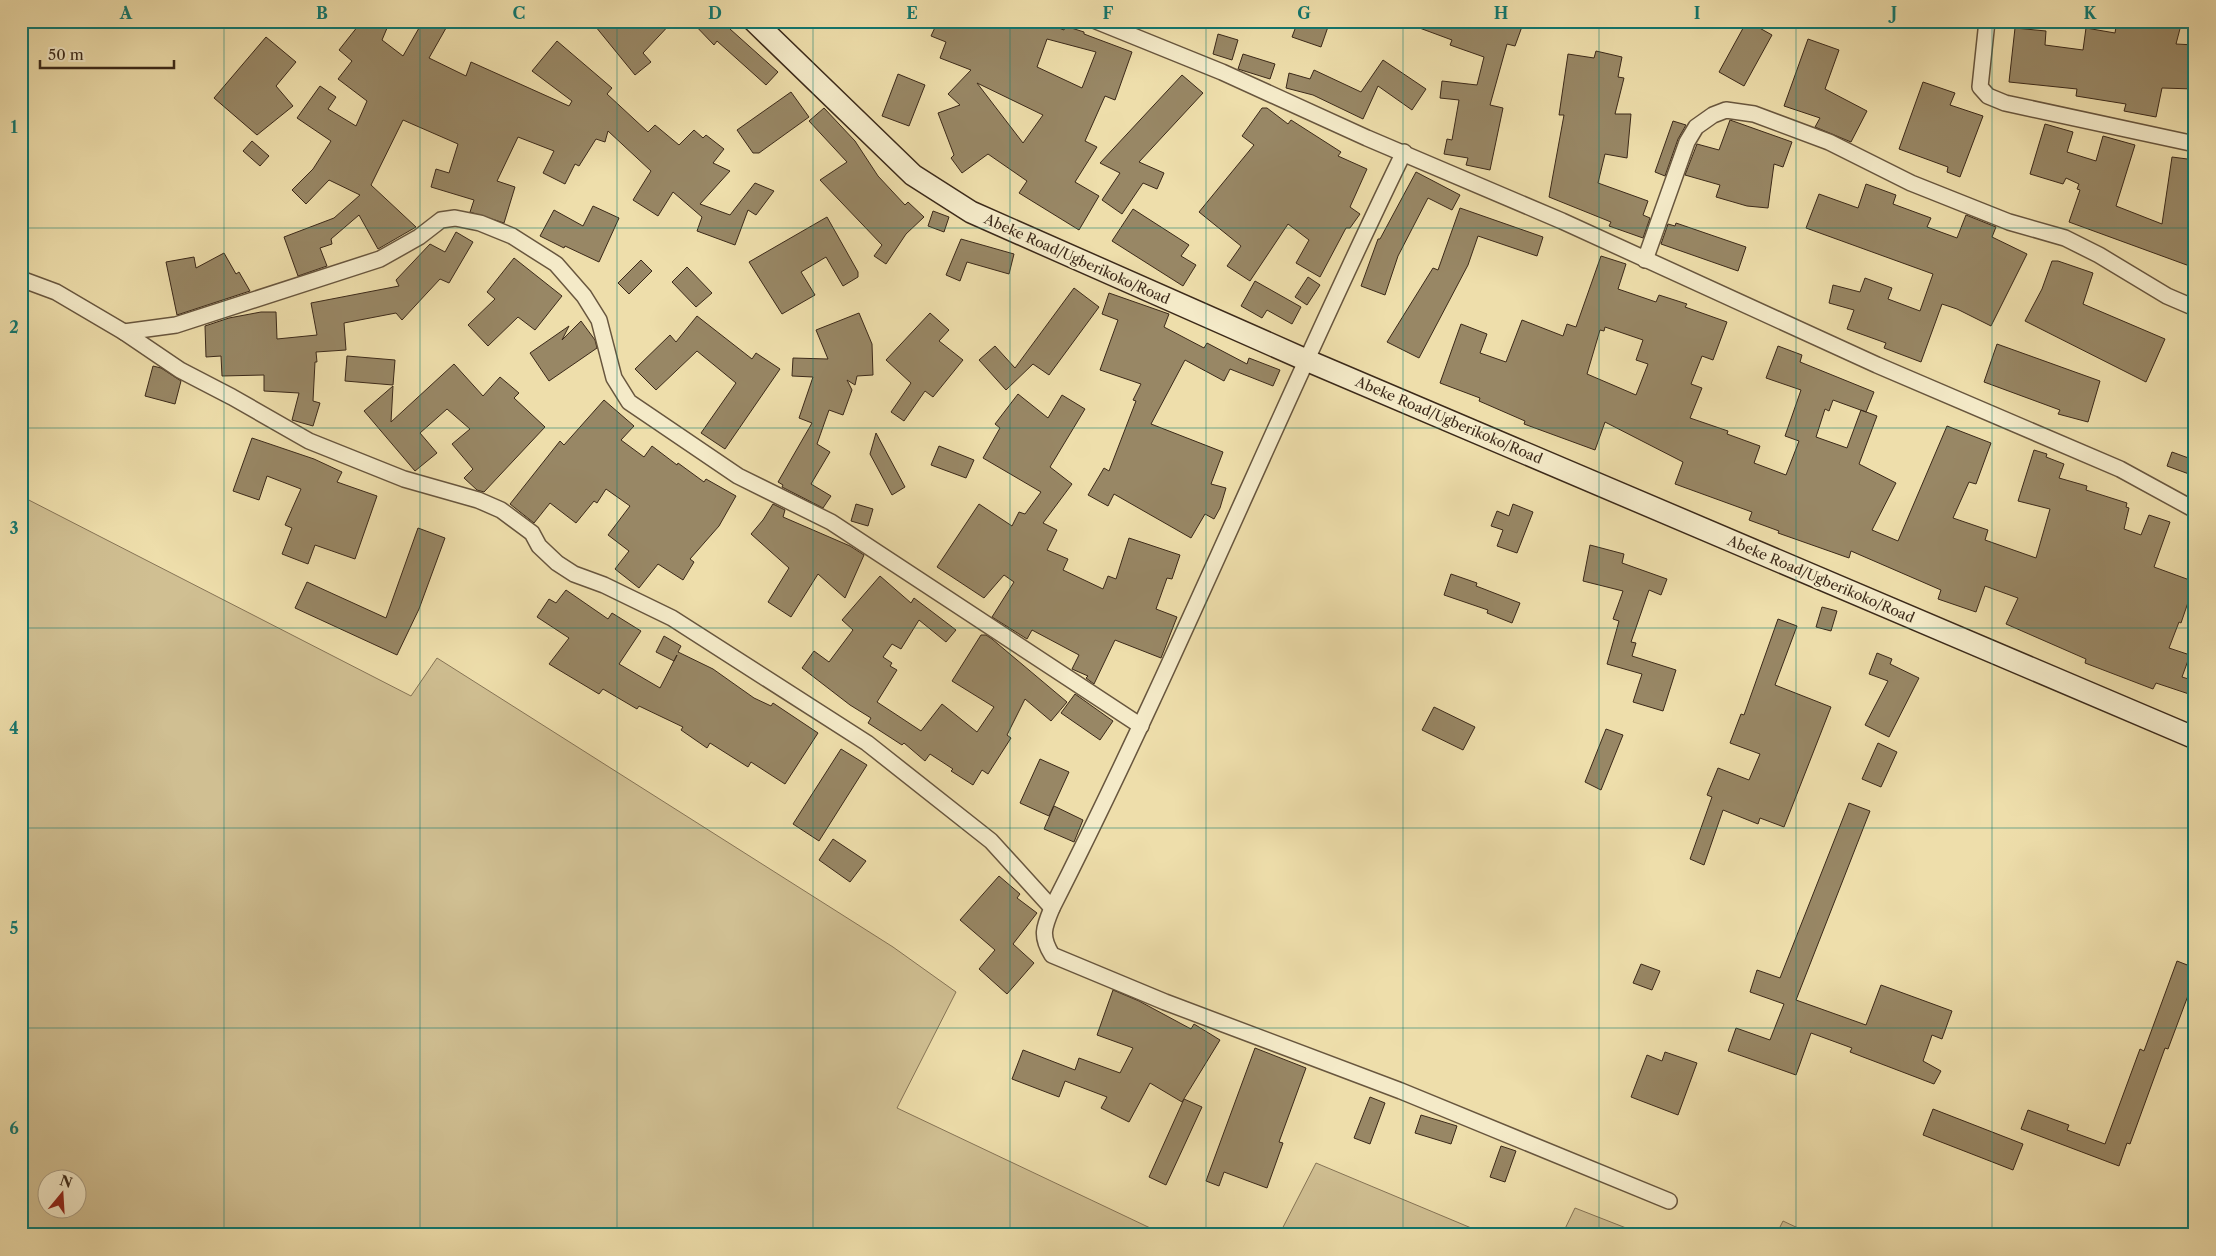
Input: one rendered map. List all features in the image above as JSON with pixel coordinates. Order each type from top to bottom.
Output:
[{"type":"street","name":"Abeke Road/Ugberikoko/Road","points":[[754,21],[913,175],[971,212],[1306,360],[2195,738]]},
{"type":"street","points":[[1096,21],[1222,72],[1877,364],[2120,469],[2195,510]]},
{"type":"street","points":[[1987,21],[1980,87],[1988,96],[2005,104],[2195,144]]},
{"type":"street","points":[[1645,260],[1687,142],[1696,127],[1713,115],[1726,110],[1754,114],[1830,142],[1920,186],[2009,222],[2065,238],[2099,255],[2167,296],[2195,308]]},
{"type":"street","points":[[1404,152],[1306,360],[1141,726],[1052,908],[1044,929],[1045,944],[1052,955],[1165,1002],[1401,1091],[1669,1202]]},
{"type":"street","points":[[124,332],[176,325],[380,259],[419,237],[441,220],[456,218],[480,223],[512,236],[556,264],[584,296],[599,320],[614,378],[629,402],[738,476],[831,522],[1141,726]]},
{"type":"street","points":[[21,279],[56,292],[124,332],[180,370],[309,441],[404,479],[478,500],[501,510],[532,534],[539,546],[557,563],[574,574],[604,585],[672,618],[867,743],[991,841],[1052,908]]},
{"type":"shaded area","points":[[21,496],[411,696],[437,658],[893,947],[956,992],[897,1108],[1165,1235],[21,1235]]},
{"type":"shaded area","points":[[1316,1163],[1488,1235],[1279,1235]]},
{"type":"shaded area","points":[[1575,1208],[1644,1235],[1562,1235]]},
{"type":"shaded area","points":[[1783,1221],[1813,1235],[1776,1235]]},
{"type":"building","points":[[362,21],[390,21],[382,40],[403,56],[423,21],[450,21],[429,58],[466,76],[471,62],[569,106],[572,101],[532,71],[557,41],[612,88],[607,94],[648,132],[655,125],[679,145],[694,130],[703,138],[706,135],[724,149],[713,163],[730,171],[700,204],[730,215],[755,183],[774,191],[756,215],[748,210],[735,245],[697,231],[702,217],[673,192],[658,216],[633,200],[651,171],[608,131],[605,142],[596,139],[579,166],[575,164],[565,184],[543,173],[554,151],[518,137],[497,181],[515,187],[504,223],[470,212],[474,200],[431,187],[436,169],[449,173],[458,144],[403,120],[371,185],[416,227],[378,249],[359,215],[331,239],[332,244],[320,248],[327,266],[298,276],[284,237],[334,218],[360,195],[329,180],[306,204],[292,190],[313,169],[331,141],[297,118],[320,86],[336,97],[328,109],[356,126],[367,101],[338,79],[352,61],[339,50]]},
{"type":"building","points":[[591,21],[673,21],[643,53],[651,62],[635,75]]},
{"type":"building","points":[[691,21],[738,21],[730,29],[778,72],[766,85],[717,41],[714,45]]},
{"type":"building","points":[[938,21],[1041,21],[1064,30],[1065,26],[1084,32],[1084,34],[1132,52],[1115,100],[1105,96],[1085,141],[1097,147],[1075,182],[1099,196],[1079,230],[1019,193],[1027,181],[988,154],[962,173],[951,158],[954,155],[938,113],[960,105],[948,94],[971,70],[940,58],[946,42],[931,36]],"holes":[[[1047,39],[1096,52],[1082,88],[1037,67]],[[977,83],[1043,115],[1023,143]]]},
{"type":"building","points":[[1298,21],[1330,21],[1321,47],[1292,37]]},
{"type":"building","points":[[1406,21],[1524,21],[1515,46],[1507,44],[1490,105],[1503,108],[1490,170],[1466,165],[1468,158],[1444,154],[1447,139],[1452,140],[1459,100],[1440,98],[1442,81],[1477,85],[1484,57],[1450,45],[1452,40],[1406,23]]},
{"type":"building","points":[[1747,21],[1772,35],[1744,86],[1719,72]]},
{"type":"building","points":[[2117,21],[2182,21],[2176,44],[2195,45],[2194,89],[2162,88],[2156,117],[2124,111],[2126,104],[2076,96],[2077,89],[2009,82],[2015,28],[2046,31],[2045,45],[2083,50],[2086,28],[2115,33]]},
{"type":"building","points":[[1218,34],[1238,40],[1232,60],[1213,54]]},
{"type":"building","points":[[266,37],[296,62],[276,86],[293,106],[257,135],[214,98]]},
{"type":"building","points":[[1808,39],[1839,50],[1825,89],[1867,111],[1851,142],[1815,127],[1820,118],[1784,106]]},
{"type":"building","points":[[1596,51],[1622,57],[1618,77],[1624,78],[1615,114],[1631,114],[1627,158],[1605,154],[1598,183],[1648,201],[1643,215],[1650,218],[1643,238],[1609,226],[1611,222],[1549,197],[1564,115],[1559,115],[1568,54],[1594,58]]},
{"type":"building","points":[[1243,54],[1275,64],[1270,79],[1238,69]]},
{"type":"building","points":[[1383,60],[1426,89],[1412,110],[1378,86],[1363,119],[1313,95],[1286,88],[1289,73],[1310,79],[1314,70],[1361,92]]},
{"type":"building","points":[[898,74],[925,85],[909,126],[882,116]]},
{"type":"building","points":[[1182,75],[1203,93],[1139,162],[1164,173],[1157,189],[1143,183],[1122,214],[1102,200],[1120,173],[1100,163]]},
{"type":"building","points":[[1923,82],[1955,93],[1950,105],[1983,116],[1960,177],[1947,172],[1948,167],[1899,149]]},
{"type":"building","points":[[791,92],[809,117],[759,153],[753,153],[737,130]]},
{"type":"building","points":[[824,108],[855,141],[878,176],[905,205],[908,202],[924,217],[906,234],[886,264],[874,256],[882,245],[820,180],[847,162],[809,121]]},
{"type":"building","points":[[1262,108],[1267,108],[1288,124],[1291,120],[1341,152],[1338,156],[1367,169],[1350,207],[1360,214],[1350,228],[1346,228],[1320,277],[1296,263],[1309,240],[1288,224],[1250,281],[1227,266],[1241,246],[1199,212],[1254,145],[1242,136]]},
{"type":"building","points":[[1730,120],[1792,142],[1783,167],[1774,164],[1768,208],[1747,206],[1716,197],[1720,185],[1685,175],[1697,144],[1719,150]]},
{"type":"building","points":[[1673,121],[1686,125],[1678,139],[1665,176],[1655,172]]},
{"type":"building","points":[[2045,124],[2073,132],[2067,152],[2096,161],[2103,136],[2135,145],[2116,206],[2162,224],[2172,157],[2195,160],[2195,268],[2069,222],[2080,190],[2077,189],[2079,184],[2066,178],[2063,184],[2030,174]]},
{"type":"building","points":[[252,141],[269,156],[260,166],[243,151]]},
{"type":"building","points":[[1416,172],[1460,195],[1452,210],[1428,198],[1398,256],[1385,295],[1361,286],[1378,239],[1380,239]]},
{"type":"building","points":[[1866,184],[1896,195],[1893,204],[1931,218],[1927,227],[1957,238],[1966,215],[1996,227],[1992,237],[2027,254],[1991,326],[1957,309],[1942,304],[1921,362],[1884,348],[1886,343],[1847,329],[1854,310],[1829,303],[1833,285],[1860,292],[1865,278],[1892,288],[1888,299],[1920,311],[1933,274],[1806,228],[1819,194],[1858,208]]},
{"type":"building","points":[[593,206],[619,218],[599,262],[540,236],[554,210],[583,226]]},
{"type":"building","points":[[1460,208],[1543,237],[1537,256],[1478,236],[1468,265],[1419,358],[1387,342],[1433,268],[1438,270]]},
{"type":"building","points":[[1133,209],[1189,245],[1181,256],[1196,265],[1183,286],[1112,241]]},
{"type":"building","points":[[933,211],[949,217],[944,232],[928,226]]},
{"type":"building","points":[[827,217],[858,272],[858,277],[843,286],[826,257],[801,272],[815,295],[782,314],[749,262]]},
{"type":"building","points":[[1676,223],[1746,247],[1738,271],[1661,244],[1668,224],[1675,226]]},
{"type":"building","points":[[456,232],[473,242],[449,283],[440,279],[402,320],[396,313],[344,323],[346,350],[316,352],[317,362],[315,362],[313,401],[320,403],[313,426],[292,420],[299,393],[264,391],[264,375],[222,376],[221,356],[206,357],[205,326],[229,318],[261,312],[276,312],[277,339],[317,335],[311,303],[399,286],[396,280],[430,244],[445,252]]},
{"type":"building","points":[[961,239],[1014,254],[1009,274],[967,262],[960,281],[946,275]]},
{"type":"building","points":[[224,253],[236,274],[239,272],[250,291],[177,315],[166,262],[194,257],[196,268]]},
{"type":"building","points":[[1601,256],[1626,264],[1618,289],[1656,302],[1659,295],[1687,304],[1685,307],[1727,322],[1713,360],[1702,356],[1691,384],[1702,388],[1690,418],[1728,431],[1727,434],[1760,446],[1754,463],[1786,475],[1799,441],[1785,436],[1801,390],[1766,378],[1778,346],[1802,355],[1800,362],[1874,392],[1866,412],[1877,416],[1859,464],[1896,483],[1872,530],[1898,541],[1947,426],[1991,443],[1976,484],[1969,482],[1953,518],[1988,530],[1985,540],[2036,558],[2050,509],[2018,501],[2034,450],[2047,454],[2046,457],[2064,464],[2059,478],[2087,486],[2086,490],[2127,503],[2126,507],[2129,508],[2124,529],[2141,535],[2149,515],[2170,522],[2154,567],[2195,582],[2181,623],[2179,622],[2169,648],[2190,655],[2182,677],[2195,681],[2195,696],[2156,683],[2153,689],[2085,663],[2086,659],[2006,624],[2018,598],[1985,586],[1976,612],[1938,599],[1941,590],[1851,551],[1849,558],[1778,533],[1779,531],[1749,520],[1752,512],[1675,484],[1683,462],[1605,422],[1595,450],[1524,424],[1525,421],[1479,401],[1480,398],[1440,383],[1461,324],[1487,334],[1480,353],[1506,362],[1522,320],[1563,336],[1567,324],[1576,327]],"holes":[[[1605,327],[1643,340],[1636,360],[1648,364],[1636,395],[1587,374],[1600,330],[1604,331]],[[1833,400],[1861,410],[1847,448],[1816,437],[1825,409],[1829,411]]]},
{"type":"building","points":[[514,258],[562,296],[535,330],[518,317],[488,346],[468,325],[495,299],[487,292]]},
{"type":"building","points":[[641,260],[652,271],[629,294],[618,283]]},
{"type":"building","points":[[2052,261],[2058,261],[2093,273],[2083,304],[2165,339],[2146,382],[2025,321],[2042,289]]},
{"type":"building","points":[[687,267],[712,293],[696,307],[672,282]]},
{"type":"building","points":[[1308,277],[1320,285],[1307,305],[1295,297]]},
{"type":"building","points":[[1255,281],[1301,307],[1292,324],[1267,310],[1262,318],[1241,306]]},
{"type":"building","points":[[1074,288],[1099,307],[1049,375],[1033,364],[1006,390],[979,360],[995,346],[1015,368]]},
{"type":"building","points":[[1109,293],[1169,314],[1164,327],[1204,348],[1207,343],[1247,364],[1249,358],[1280,370],[1273,386],[1230,369],[1224,381],[1185,360],[1151,424],[1223,452],[1211,484],[1226,488],[1220,508],[1214,519],[1205,514],[1191,538],[1114,494],[1108,506],[1088,495],[1104,468],[1109,471],[1136,401],[1133,400],[1141,384],[1100,370],[1118,320],[1102,314]]},
{"type":"building","points":[[859,313],[872,344],[873,375],[857,376],[855,385],[847,380],[852,390],[843,415],[829,410],[817,444],[830,452],[811,484],[831,496],[823,508],[782,487],[783,485],[778,482],[812,423],[799,418],[813,377],[792,376],[793,358],[828,359],[816,330]]},
{"type":"building","points":[[930,313],[949,330],[939,341],[963,360],[933,397],[925,391],[904,421],[891,412],[911,383],[886,360]]},
{"type":"building","points":[[697,316],[752,359],[756,353],[780,369],[725,449],[701,433],[736,383],[697,351],[656,390],[635,369],[670,335],[676,342]]},
{"type":"building","points":[[581,321],[595,340],[597,348],[549,381],[530,353],[569,326],[562,340]]},
{"type":"building","points":[[1997,344],[2100,381],[2088,422],[2058,414],[2060,410],[1984,382]]},
{"type":"building","points":[[347,356],[395,360],[393,385],[345,381]]},
{"type":"building","points":[[454,364],[483,396],[500,377],[519,393],[514,398],[545,427],[484,492],[477,490],[464,478],[473,469],[452,444],[470,429],[447,409],[420,433],[437,453],[415,471],[364,411],[393,386],[391,422]]},
{"type":"building","points":[[153,366],[161,368],[181,381],[175,404],[145,396]]},
{"type":"building","points":[[1018,394],[1048,418],[1062,395],[1085,409],[1050,467],[1072,484],[1043,523],[1057,530],[1047,550],[1068,559],[1063,570],[1103,589],[1108,576],[1116,579],[1129,538],[1180,555],[1172,579],[1167,578],[1156,609],[1177,617],[1161,658],[1115,640],[1094,684],[1086,678],[1088,676],[1072,669],[1079,655],[1032,630],[1027,639],[992,617],[1014,582],[1004,575],[984,598],[937,567],[979,504],[1012,526],[1019,512],[1025,514],[1041,492],[983,458],[1000,428],[995,424]]},
{"type":"building","points":[[604,400],[634,426],[621,440],[644,457],[652,446],[704,482],[706,479],[736,496],[719,526],[690,559],[694,562],[683,580],[658,564],[639,588],[615,569],[629,551],[608,535],[630,506],[606,489],[597,503],[594,501],[576,523],[550,503],[534,523],[510,504],[560,441],[564,445]]},
{"type":"building","points":[[876,433],[905,487],[892,495],[870,454]]},
{"type":"building","points":[[252,438],[314,459],[342,472],[337,482],[377,496],[355,559],[315,545],[308,564],[282,554],[292,528],[285,525],[301,489],[267,476],[259,500],[233,491]]},
{"type":"building","points":[[939,446],[974,460],[966,478],[931,465]]},
{"type":"building","points":[[2172,452],[2194,460],[2189,474],[2167,466]]},
{"type":"building","points":[[773,504],[785,510],[783,517],[850,546],[864,555],[845,598],[818,574],[791,617],[768,602],[789,568],[751,534]]},
{"type":"building","points":[[856,504],[873,509],[868,526],[851,521]]},
{"type":"building","points":[[1513,504],[1533,512],[1517,553],[1497,546],[1503,530],[1491,526],[1497,511],[1509,516]]},
{"type":"building","points":[[418,528],[445,538],[419,609],[397,655],[295,608],[307,582],[386,618]]},
{"type":"building","points":[[1590,545],[1624,554],[1622,563],[1667,579],[1661,595],[1649,590],[1631,642],[1636,643],[1632,656],[1676,670],[1663,711],[1633,702],[1642,674],[1607,664],[1619,621],[1613,619],[1623,591],[1583,581]]},
{"type":"building","points":[[1451,574],[1477,583],[1476,586],[1520,603],[1512,623],[1487,613],[1488,610],[1444,595]]},
{"type":"building","points":[[880,576],[911,603],[914,598],[956,630],[946,642],[919,620],[901,649],[892,644],[883,657],[892,663],[890,666],[897,670],[877,702],[921,731],[942,704],[977,732],[994,707],[952,681],[981,635],[986,635],[1067,702],[1051,721],[1025,699],[1007,735],[1011,738],[988,774],[982,770],[973,785],[951,771],[953,769],[930,754],[925,761],[904,743],[902,745],[868,723],[871,718],[850,705],[802,668],[814,651],[829,662],[853,630],[842,620]]},
{"type":"building","points":[[566,590],[608,619],[612,613],[641,631],[619,664],[660,688],[674,661],[656,652],[664,636],[681,646],[678,652],[713,669],[754,698],[771,706],[773,703],[818,733],[785,784],[751,762],[748,767],[710,743],[707,748],[681,730],[683,727],[639,706],[637,709],[603,689],[599,694],[549,664],[569,638],[537,617],[549,599],[556,603]]},
{"type":"building","points":[[1822,607],[1837,611],[1831,631],[1816,627]]},
{"type":"building","points":[[1778,619],[1797,626],[1775,685],[1831,707],[1784,827],[1760,818],[1758,824],[1723,810],[1704,865],[1690,859],[1712,797],[1707,795],[1718,768],[1749,780],[1760,754],[1730,743],[1741,714],[1744,715]]},
{"type":"building","points":[[1877,653],[1892,659],[1890,664],[1919,678],[1889,737],[1865,725],[1888,681],[1869,674]]},
{"type":"building","points":[[1075,694],[1113,721],[1100,740],[1061,713]]},
{"type":"building","points":[[1434,707],[1475,727],[1463,750],[1422,730]]},
{"type":"building","points":[[1606,729],[1623,735],[1601,790],[1585,782]]},
{"type":"building","points":[[1878,743],[1897,752],[1881,787],[1862,779]]},
{"type":"building","points":[[841,749],[867,765],[819,841],[793,824]]},
{"type":"building","points":[[1040,759],[1069,772],[1049,816],[1020,803]]},
{"type":"building","points":[[1849,803],[1870,811],[1796,1000],[1866,1025],[1881,985],[1952,1011],[1942,1039],[1932,1035],[1923,1061],[1941,1071],[1934,1084],[1850,1052],[1852,1048],[1811,1033],[1796,1075],[1728,1051],[1736,1028],[1770,1040],[1784,1004],[1750,992],[1757,970],[1780,978]]},
{"type":"building","points":[[1054,806],[1083,820],[1074,842],[1044,829]]},
{"type":"building","points":[[833,839],[866,861],[850,882],[819,860]]},
{"type":"building","points":[[999,876],[1020,894],[1017,898],[1037,913],[1013,944],[1034,963],[1007,994],[979,969],[995,950],[960,920]]},
{"type":"building","points":[[2177,961],[2195,968],[2195,977],[2168,1049],[2165,1048],[2130,1144],[2127,1143],[2119,1166],[2021,1129],[2028,1110],[2069,1125],[2067,1130],[2105,1144],[2140,1049],[2144,1051]]},
{"type":"building","points":[[1641,964],[1660,971],[1652,990],[1633,983]]},
{"type":"building","points":[[1113,990],[1139,1001],[1191,1029],[1194,1024],[1220,1040],[1182,1102],[1150,1083],[1129,1122],[1101,1108],[1107,1097],[1065,1081],[1059,1097],[1012,1079],[1023,1050],[1075,1070],[1079,1058],[1120,1073],[1133,1048],[1097,1035]]},
{"type":"building","points":[[1255,1048],[1306,1068],[1279,1142],[1283,1143],[1267,1188],[1224,1172],[1219,1186],[1206,1181]]},
{"type":"building","points":[[1665,1052],[1697,1063],[1678,1115],[1631,1097],[1647,1055],[1662,1061]]},
{"type":"building","points":[[1370,1097],[1385,1103],[1370,1144],[1354,1138]]},
{"type":"building","points":[[1184,1099],[1202,1107],[1166,1185],[1149,1177]]},
{"type":"building","points":[[1933,1109],[2023,1144],[2013,1170],[1923,1135]]},
{"type":"building","points":[[1421,1115],[1457,1126],[1451,1144],[1415,1133]]},
{"type":"building","points":[[1501,1146],[1516,1151],[1505,1182],[1490,1177]]}]
